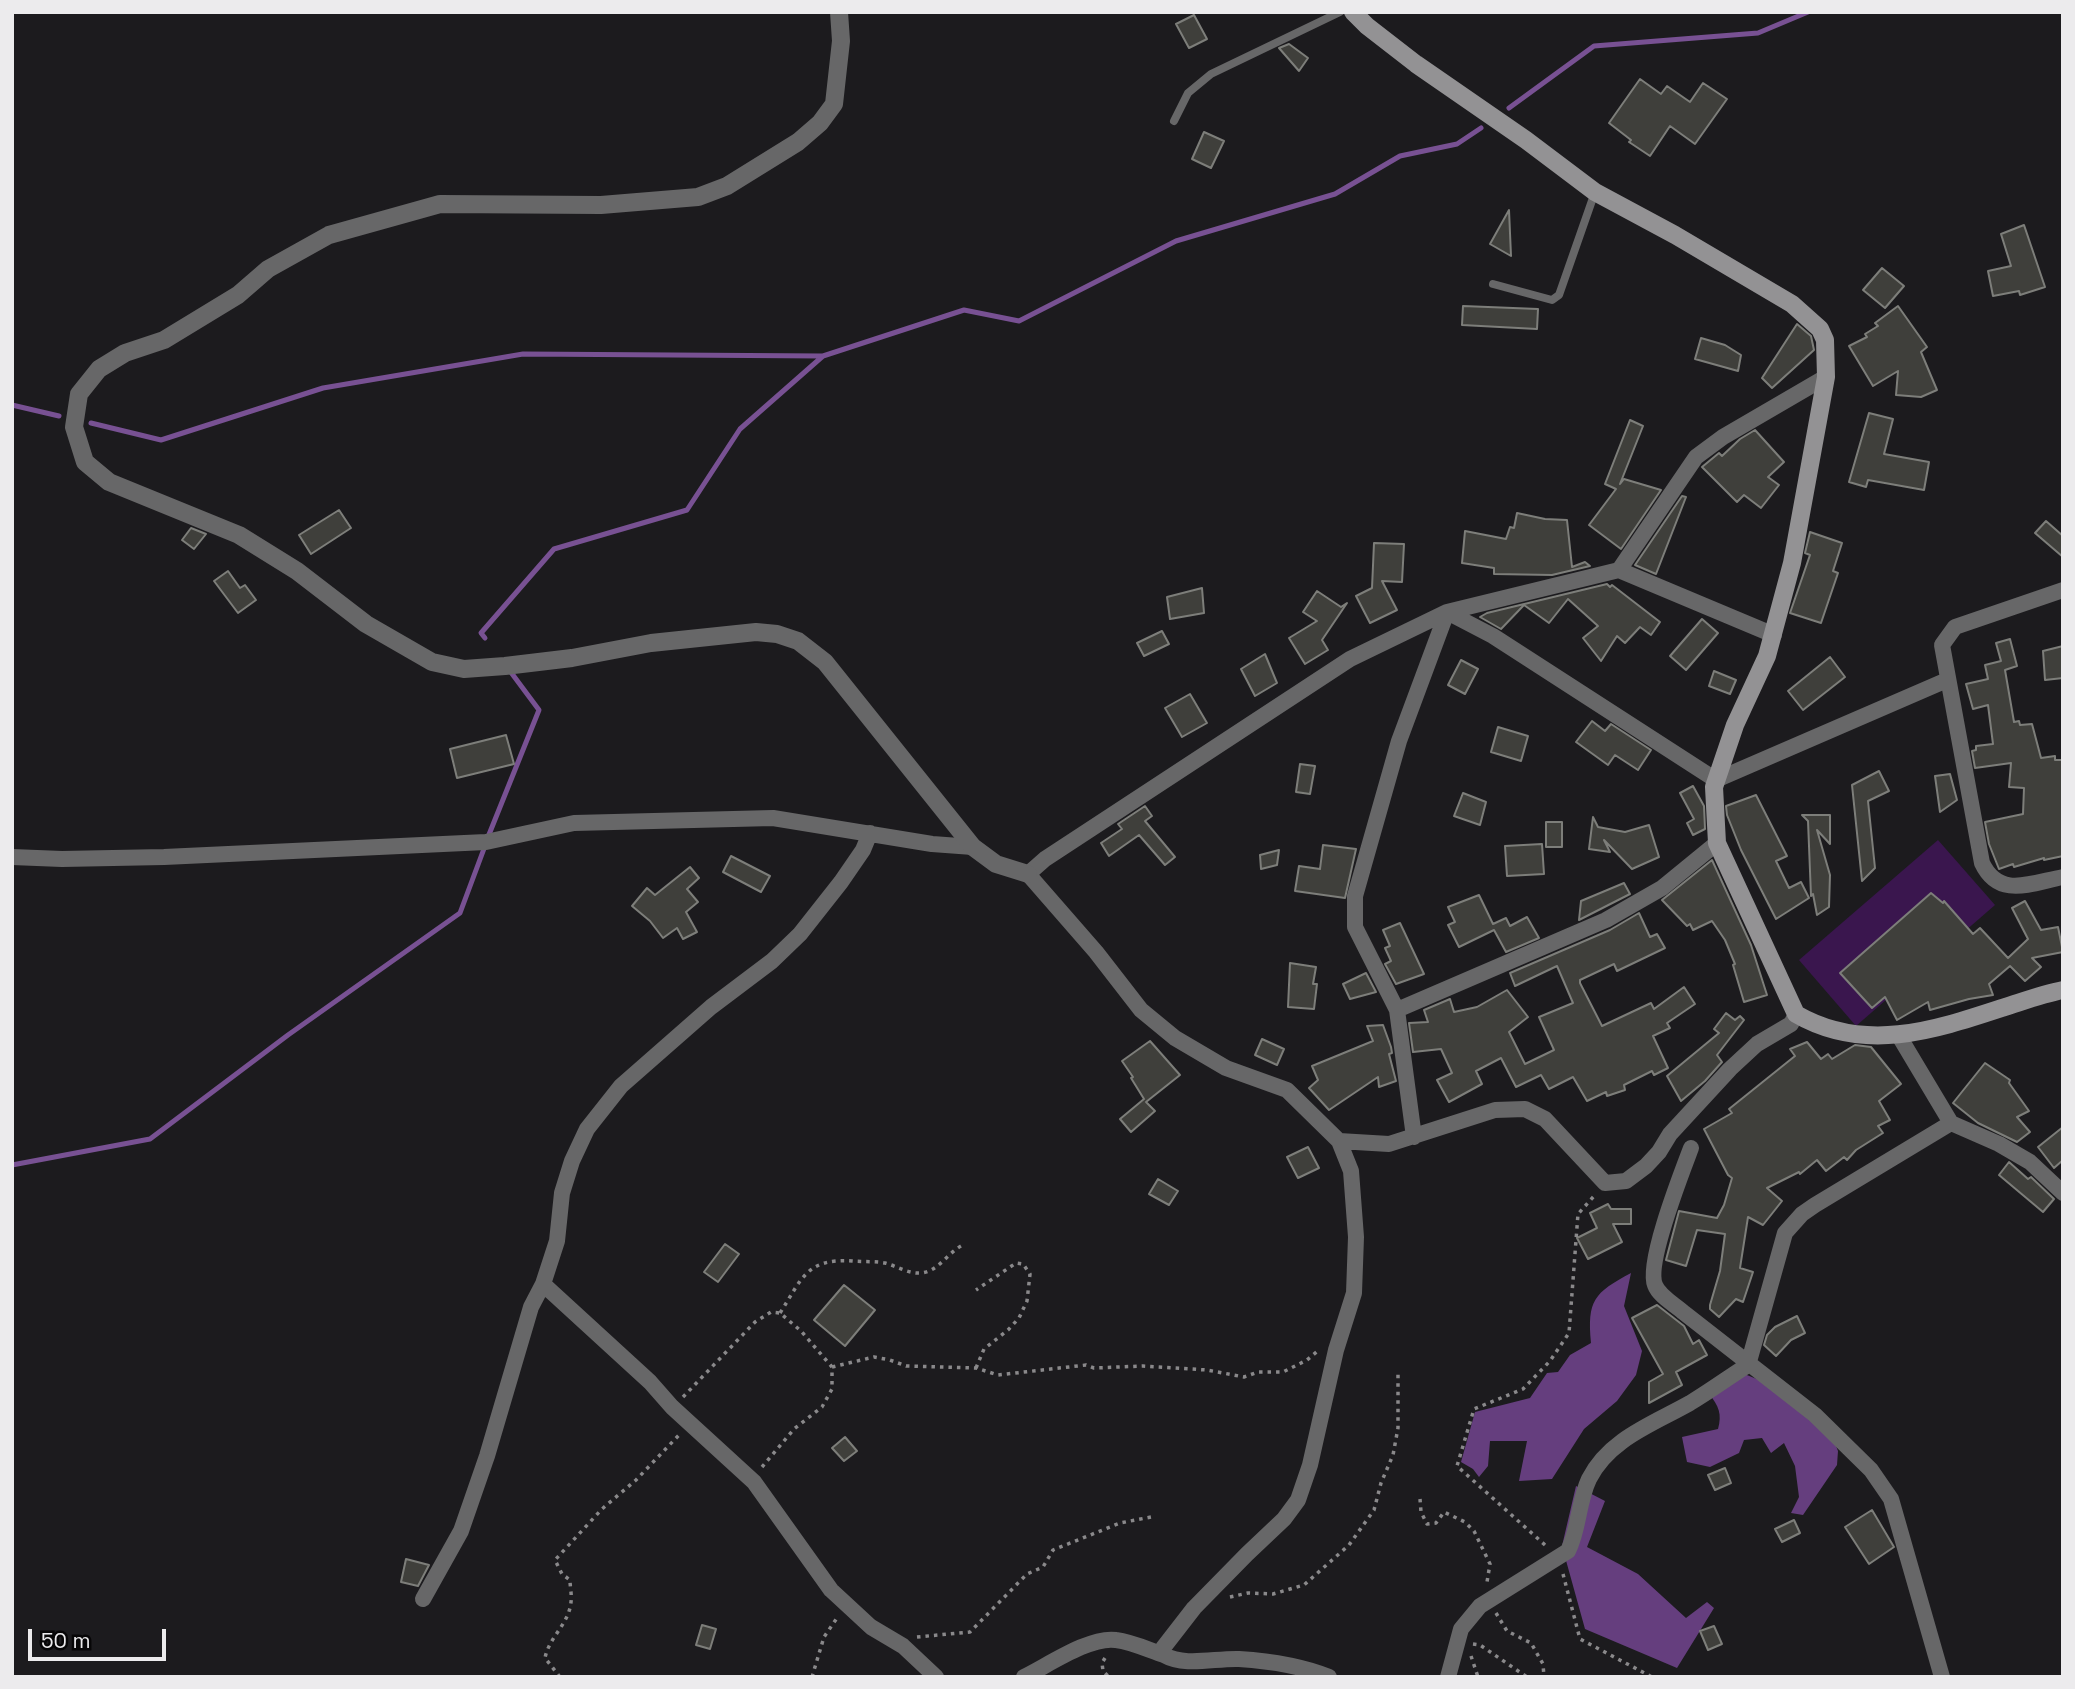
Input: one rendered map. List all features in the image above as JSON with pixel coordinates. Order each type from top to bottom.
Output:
[{"type":"main road","points":[[1353,12],[1416,64],[1526,140],[1595,192],[1675,235],[1804,313],[1820,329],[1825,340],[1826,377],[1792,563],[1767,656],[1735,725],[1713,796],[1717,843],[1796,1014],[1829,1029],[1852,1034],[1899,1036],[1960,1022],[2063,990]]},
{"type":"street","points":[[839,12],[841,41],[834,104],[820,123],[798,142],[727,186],[698,197],[601,205],[440,204],[329,235],[268,269],[238,295],[164,340],[125,353],[99,369],[79,394],[74,428],[85,462],[109,482],[239,535],[297,571],[366,624],[432,662],[464,669],[505,666],[572,659],[651,643],[725,633],[777,634],[798,640],[825,662],[973,847],[996,864],[1028,874],[1096,952],[1141,1010],[1175,1038],[1226,1068],[1287,1090],[1339,1141],[1351,1171],[1356,1237],[1354,1293],[1336,1350],[1310,1465],[1298,1500],[1284,1519],[1194,1608],[1166,1641],[1164,1655]]},
{"type":"street","points":[[1619,570],[1696,457],[1723,437],[1826,377]]},
{"type":"street","points":[[1028,874],[1045,859],[1350,659],[1447,611],[1619,570],[1774,635]]},
{"type":"street","points":[[2063,590],[1955,627],[1942,645],[1982,863],[1987,875],[1997,883],[2013,887],[2063,877]]},
{"type":"street","points":[[1447,611],[1493,636],[1716,780],[1947,680]]},
{"type":"street","points":[[1414,1137],[1397,1010],[1355,927],[1354,904],[1399,741],[1447,611]]},
{"type":"street","points":[[12,857],[164,857],[486,842],[574,823],[773,818],[932,844],[973,847]]},
{"type":"street","points":[[424,1598],[461,1531],[487,1456],[531,1307],[543,1284],[557,1241],[562,1193],[572,1161],[587,1129],[621,1086],[711,1007],[772,961],[800,934],[856,860],[870,833]]},
{"type":"street","points":[[1397,1010],[1606,920],[1662,888],[1717,843]]},
{"type":"street","points":[[1339,1141],[1389,1144],[1495,1110],[1525,1110],[1545,1119],[1605,1183],[1626,1181],[1646,1166],[1670,1134],[1730,1069],[1757,1044],[1788,1027],[1796,1014]]},
{"type":"street","points":[[1899,1036],[1951,1123],[1999,1144],[2029,1163],[2063,1193]]},
{"type":"street","points":[[1448,1677],[1461,1629],[1480,1606],[1569,1551],[1583,1495],[1594,1471],[1609,1451],[1748,1365],[1785,1233],[1793,1223],[1815,1205],[1951,1123]]},
{"type":"street","points":[[1691,1148],[1664,1223],[1653,1272],[1655,1285],[1662,1294],[1748,1365],[1770,1378],[1815,1415],[1871,1469],[1891,1499],[1942,1677]]},
{"type":"street","points":[[543,1284],[754,1482],[831,1590],[887,1638],[903,1646],[936,1677]]},
{"type":"street","points":[[1024,1677],[1055,1658],[1088,1645],[1111,1640],[1174,1660],[1253,1661],[1311,1670],[1329,1677]]},
{"type":"lane","points":[[1174,121],[1188,93],[1211,74],[1340,12]]},
{"type":"lane","points":[[1493,284],[1552,300],[1559,295],[1595,192]]},
{"type":"path","points":[[1605,1183],[1578,1214],[1569,1334],[1550,1361],[1523,1389],[1474,1409],[1457,1466],[1559,1557],[1580,1639],[1652,1677]]},
{"type":"path","points":[[780,1313],[806,1273],[829,1260],[883,1263],[911,1273],[920,1273],[934,1268],[953,1249],[965,1244]]},
{"type":"path","points":[[976,1290],[1016,1263],[1023,1264],[1030,1274],[1027,1301],[1019,1318],[1008,1331],[984,1349],[976,1367]]},
{"type":"path","points":[[672,1407],[755,1322],[771,1312],[780,1313],[801,1331],[832,1367],[832,1389],[822,1407],[784,1440],[763,1465],[754,1482]]},
{"type":"path","points":[[832,1367],[874,1357],[906,1366],[976,1367],[998,1375],[1031,1373],[1069,1366],[1143,1366],[1207,1370],[1244,1377],[1258,1372],[1283,1372],[1307,1360],[1320,1349],[1336,1350]]},
{"type":"path","points":[[1223,1598],[1248,1593],[1273,1594],[1304,1585],[1349,1545],[1374,1510],[1381,1483],[1393,1455],[1398,1428],[1398,1371]]},
{"type":"path","points":[[560,1677],[545,1658],[550,1640],[566,1618],[571,1603],[570,1580],[562,1574],[555,1560],[602,1508],[636,1480],[690,1423]]},
{"type":"path","points":[[1420,1499],[1420,1513],[1427,1524],[1436,1523],[1444,1512],[1465,1522],[1474,1531],[1490,1564],[1487,1586],[1490,1600],[1507,1631],[1531,1643],[1543,1664],[1544,1677]]},
{"type":"path","points":[[887,1638],[970,1632],[1027,1574],[1043,1567],[1053,1550],[1121,1523],[1151,1517]]},
{"type":"path","points":[[812,1677],[824,1637],[847,1605]]},
{"type":"path","points":[[1478,1677],[1468,1648],[1477,1644],[1527,1677]]},
{"type":"shaded area","points":[[1938,840],[1995,905],[1856,1026],[1799,960]]},
{"type":"shaded area","points":[[1631,1273],[1624,1306],[1642,1351],[1636,1375],[1617,1401],[1584,1429],[1552,1479],[1519,1481],[1527,1441],[1490,1441],[1488,1466],[1479,1477],[1473,1469],[1461,1462],[1475,1412],[1530,1398],[1547,1373],[1558,1372],[1570,1355],[1591,1343],[1590,1317],[1596,1299],[1609,1286]]},
{"type":"shaded area","points":[[1730,1368],[1759,1380],[1832,1436],[1838,1451],[1837,1465],[1803,1515],[1791,1513],[1799,1497],[1795,1466],[1784,1443],[1771,1453],[1762,1438],[1744,1440],[1739,1453],[1710,1467],[1687,1462],[1682,1437],[1718,1429],[1719,1410],[1709,1394]]},
{"type":"shaded area","points":[[1576,1486],[1605,1501],[1587,1547],[1638,1574],[1686,1618],[1707,1602],[1714,1608],[1677,1668],[1585,1629],[1562,1546]]},
{"type":"building","points":[[1194,15],[1207,39],[1189,48],[1176,24]]},
{"type":"building","points":[[1289,44],[1308,58],[1299,71],[1279,48]]},
{"type":"building","points":[[1640,79],[1661,94],[1667,86],[1690,102],[1703,83],[1727,99],[1695,144],[1670,126],[1650,156],[1629,142],[1631,140],[1609,123]]},
{"type":"building","points":[[1204,132],[1224,141],[1211,168],[1192,159]]},
{"type":"building","points":[[1509,210],[1511,256],[1490,244]]},
{"type":"building","points":[[2024,225],[2045,287],[2020,295],[2019,291],[1993,296],[1988,271],[2011,266],[2001,234]]},
{"type":"building","points":[[1882,268],[1904,286],[1885,308],[1863,290]]},
{"type":"building","points":[[1463,306],[1538,309],[1537,329],[1462,325]]},
{"type":"building","points":[[1898,306],[1927,347],[1921,352],[1937,390],[1921,397],[1896,395],[1898,371],[1873,386],[1849,346],[1867,337],[1865,334],[1878,326],[1875,323]]},
{"type":"building","points":[[1797,324],[1811,336],[1814,350],[1772,388],[1762,378]]},
{"type":"building","points":[[1701,338],[1725,345],[1741,355],[1738,371],[1695,359]]},
{"type":"building","points":[[1869,413],[1893,419],[1884,454],[1929,462],[1924,490],[1868,480],[1866,487],[1849,482]]},
{"type":"building","points":[[1630,420],[1643,426],[1620,484],[1624,479],[1661,490],[1621,549],[1589,525],[1616,489],[1605,484]]},
{"type":"building","points":[[1755,430],[1784,462],[1768,477],[1779,485],[1761,508],[1744,495],[1737,502],[1702,467],[1719,453],[1722,456],[1740,439]]},
{"type":"building","points":[[1682,496],[1686,497],[1656,574],[1635,565]]},
{"type":"building","points":[[339,510],[351,528],[311,554],[299,535]]},
{"type":"building","points":[[1517,513],[1567,520],[1572,567],[1585,562],[1590,566],[1552,575],[1494,574],[1494,568],[1462,563],[1465,531],[1506,539],[1510,527],[1514,528]]},
{"type":"building","points":[[2046,521],[2063,536],[2063,557],[2035,533]]},
{"type":"building","points":[[191,528],[206,534],[194,549],[182,540]]},
{"type":"building","points":[[1810,532],[1842,543],[1833,571],[1838,573],[1821,623],[1790,613],[1810,555],[1805,553]]},
{"type":"building","points":[[1374,543],[1404,544],[1402,582],[1382,581],[1397,610],[1370,623],[1356,596],[1372,588]]},
{"type":"building","points":[[228,571],[240,588],[245,585],[256,600],[238,613],[214,581]]},
{"type":"building","points":[[1607,584],[1610,587],[1612,585],[1660,622],[1651,635],[1640,627],[1625,643],[1617,636],[1601,661],[1583,638],[1598,626],[1568,599],[1549,623],[1524,605],[1501,629],[1480,617],[1487,613]]},
{"type":"building","points":[[1202,588],[1204,613],[1170,619],[1167,597]]},
{"type":"building","points":[[1317,591],[1341,607],[1347,603],[1322,640],[1328,650],[1305,664],[1289,638],[1317,621],[1303,612]]},
{"type":"building","points":[[1702,619],[1718,633],[1686,670],[1670,656]]},
{"type":"building","points":[[1162,631],[1169,644],[1144,656],[1137,643]]},
{"type":"building","points":[[2010,639],[2017,666],[2005,670],[2014,722],[2019,721],[2020,725],[2032,724],[2041,758],[2055,756],[2055,760],[2063,760],[2063,856],[2044,858],[2014,867],[2013,864],[1999,869],[1989,844],[1985,822],[2023,814],[2024,788],[2009,787],[2011,763],[1975,768],[1972,751],[1976,750],[1976,746],[1993,744],[1988,705],[1973,709],[1966,684],[1988,679],[1985,665],[2001,661],[1996,643]]},
{"type":"building","points":[[2063,646],[2063,678],[2045,680],[2043,651]]},
{"type":"building","points":[[1265,654],[1277,683],[1255,696],[1241,669]]},
{"type":"building","points":[[1830,657],[1845,677],[1803,710],[1788,691]]},
{"type":"building","points":[[1461,660],[1478,669],[1465,694],[1448,685]]},
{"type":"building","points":[[1714,671],[1736,680],[1730,694],[1709,686]]},
{"type":"building","points":[[1190,694],[1207,723],[1182,737],[1165,708]]},
{"type":"building","points":[[1592,721],[1605,731],[1611,724],[1651,750],[1638,770],[1615,755],[1608,765],[1576,742]]},
{"type":"building","points":[[1498,727],[1528,736],[1521,761],[1491,752]]},
{"type":"building","points":[[506,735],[514,764],[457,778],[450,749]]},
{"type":"building","points":[[1300,764],[1315,766],[1310,794],[1296,792]]},
{"type":"building","points":[[1879,771],[1889,791],[1868,801],[1875,868],[1862,881],[1852,785]]},
{"type":"building","points":[[1950,774],[1957,800],[1940,812],[1935,776]]},
{"type":"building","points":[[1693,786],[1704,806],[1705,829],[1693,835],[1687,823],[1694,819],[1680,793]]},
{"type":"building","points":[[1463,793],[1486,802],[1480,825],[1454,816]]},
{"type":"building","points":[[1756,795],[1787,856],[1776,861],[1789,888],[1801,882],[1809,898],[1776,919],[1741,850],[1727,815],[1726,806]]},
{"type":"building","points":[[1145,806],[1152,816],[1145,821],[1175,857],[1165,865],[1139,835],[1109,856],[1101,843],[1122,829],[1118,824]]},
{"type":"building","points":[[1802,815],[1830,815],[1830,844],[1817,830],[1830,875],[1829,907],[1817,915],[1813,894],[1811,896],[1808,821]]},
{"type":"building","points":[[1593,817],[1598,827],[1625,832],[1649,825],[1659,857],[1632,869],[1604,840],[1610,852],[1589,849]]},
{"type":"building","points":[[1546,822],[1562,822],[1562,847],[1546,847]]},
{"type":"building","points":[[1542,844],[1544,874],[1507,876],[1505,846]]},
{"type":"building","points":[[1323,845],[1356,849],[1345,898],[1295,891],[1299,866],[1320,869]]},
{"type":"building","points":[[1279,850],[1277,865],[1261,869],[1260,855]]},
{"type":"building","points":[[731,856],[770,876],[761,892],[723,872]]},
{"type":"building","points":[[1712,860],[1751,945],[1767,995],[1744,1002],[1733,965],[1735,964],[1725,940],[1712,921],[1693,930],[1690,924],[1687,926],[1662,900]]},
{"type":"building","points":[[690,867],[699,878],[687,889],[698,902],[686,912],[697,932],[683,939],[677,928],[663,938],[650,921],[632,906],[647,888],[655,895]]},
{"type":"building","points":[[1624,883],[1630,894],[1579,920],[1581,901]]},
{"type":"building","points":[[1931,893],[1943,903],[1944,901],[1973,934],[1980,928],[2008,958],[2028,939],[2012,908],[2025,901],[2041,930],[2058,927],[2063,952],[2032,958],[2041,967],[2025,981],[2010,966],[1989,984],[1993,995],[1930,1010],[1928,1002],[1897,1020],[1885,997],[1872,1008],[1840,973]]},
{"type":"building","points":[[1479,895],[1493,924],[1506,918],[1510,926],[1527,917],[1539,938],[1506,952],[1494,930],[1459,947],[1448,925],[1455,922],[1448,907]]},
{"type":"building","points":[[1639,913],[1650,937],[1657,934],[1665,948],[1617,971],[1614,964],[1580,980],[1580,983],[1602,1026],[1651,1003],[1654,1009],[1684,987],[1695,1004],[1667,1023],[1670,1028],[1653,1036],[1668,1068],[1654,1075],[1652,1071],[1624,1085],[1625,1090],[1607,1096],[1606,1092],[1587,1101],[1573,1077],[1549,1089],[1541,1075],[1516,1087],[1501,1058],[1476,1071],[1482,1084],[1449,1102],[1437,1080],[1452,1073],[1441,1049],[1413,1052],[1409,1023],[1428,1022],[1424,1010],[1450,999],[1454,1012],[1477,1007],[1507,990],[1528,1017],[1509,1032],[1525,1064],[1554,1050],[1539,1017],[1573,1003],[1557,966],[1515,986],[1510,973],[1610,930]]},
{"type":"building","points":[[1400,923],[1424,974],[1396,984],[1385,964],[1391,961],[1385,948],[1390,946],[1383,930]]},
{"type":"building","points":[[1290,963],[1316,967],[1313,984],[1317,984],[1314,1009],[1288,1007]]},
{"type":"building","points":[[1366,973],[1376,992],[1350,999],[1343,984]]},
{"type":"building","points":[[1726,1013],[1735,1020],[1740,1016],[1744,1020],[1717,1055],[1722,1062],[1681,1101],[1667,1076],[1719,1033],[1714,1029]]},
{"type":"building","points":[[1383,1025],[1391,1047],[1392,1053],[1389,1054],[1396,1081],[1379,1087],[1378,1077],[1329,1110],[1309,1088],[1318,1080],[1312,1066],[1373,1041],[1367,1026]]},
{"type":"building","points":[[1262,1039],[1284,1049],[1277,1065],[1255,1055]]},
{"type":"building","points":[[1150,1041],[1180,1075],[1146,1102],[1155,1111],[1131,1132],[1120,1119],[1144,1099],[1122,1061]]},
{"type":"building","points":[[1807,1042],[1821,1059],[1828,1054],[1832,1059],[1855,1045],[1871,1047],[1901,1084],[1879,1101],[1890,1120],[1878,1126],[1883,1133],[1856,1150],[1847,1160],[1844,1157],[1826,1171],[1817,1160],[1800,1174],[1799,1172],[1767,1188],[1782,1201],[1763,1225],[1748,1217],[1740,1268],[1753,1272],[1743,1302],[1736,1299],[1719,1317],[1710,1309],[1710,1305],[1720,1271],[1725,1234],[1697,1230],[1686,1266],[1666,1260],[1679,1211],[1717,1218],[1732,1178],[1704,1129],[1732,1113],[1729,1109],[1795,1056],[1790,1049]]},
{"type":"building","points":[[1985,1063],[2010,1080],[2009,1083],[2029,1111],[2017,1117],[2030,1132],[2017,1142],[1978,1123],[1953,1103]]},
{"type":"building","points":[[2063,1127],[2063,1160],[2054,1168],[2038,1147]]},
{"type":"building","points":[[1308,1147],[1319,1168],[1298,1178],[1287,1157]]},
{"type":"building","points":[[2009,1162],[2028,1179],[2031,1177],[2054,1199],[2043,1212],[1999,1175]]},
{"type":"building","points":[[1158,1179],[1178,1191],[1169,1205],[1149,1194]]},
{"type":"building","points":[[1608,1204],[1611,1209],[1631,1209],[1631,1224],[1613,1224],[1622,1242],[1588,1259],[1577,1238],[1597,1228],[1590,1213]]},
{"type":"building","points":[[725,1244],[739,1254],[718,1282],[704,1272]]},
{"type":"building","points":[[844,1285],[875,1310],[845,1346],[814,1320]]},
{"type":"building","points":[[1657,1305],[1684,1326],[1693,1344],[1699,1340],[1707,1355],[1676,1372],[1682,1385],[1649,1403],[1649,1382],[1663,1374],[1632,1318]]},
{"type":"building","points":[[1797,1316],[1805,1333],[1791,1340],[1776,1356],[1764,1345],[1767,1335],[1775,1327]]},
{"type":"building","points":[[845,1437],[857,1451],[844,1461],[832,1448]]},
{"type":"building","points":[[1725,1468],[1731,1483],[1715,1490],[1708,1475]]},
{"type":"building","points":[[1872,1510],[1894,1547],[1869,1564],[1845,1527]]},
{"type":"building","points":[[1794,1520],[1800,1533],[1782,1542],[1775,1529]]},
{"type":"building","points":[[406,1559],[429,1565],[418,1586],[401,1582]]},
{"type":"building","points":[[702,1625],[716,1629],[710,1649],[696,1645]]},
{"type":"building","points":[[1714,1626],[1722,1644],[1708,1650],[1700,1631]]},
{"type":"waterway","points":[[1509,108],[1594,46],[1758,33],[1808,12]]},
{"type":"waterway","points":[[91,423],[161,440],[323,388],[523,354],[823,356],[964,310],[1019,321],[1176,241],[1335,194],[1400,156],[1457,144],[1481,128]]},
{"type":"waterway","points":[[485,638],[481,633],[554,549],[687,510],[740,429],[823,356]]},
{"type":"waterway","points":[[12,405],[59,416]]},
{"type":"waterway","points":[[488,837],[539,710],[510,671]]},
{"type":"waterway","points":[[12,1165],[150,1139],[288,1035],[460,913],[485,846]]}]
